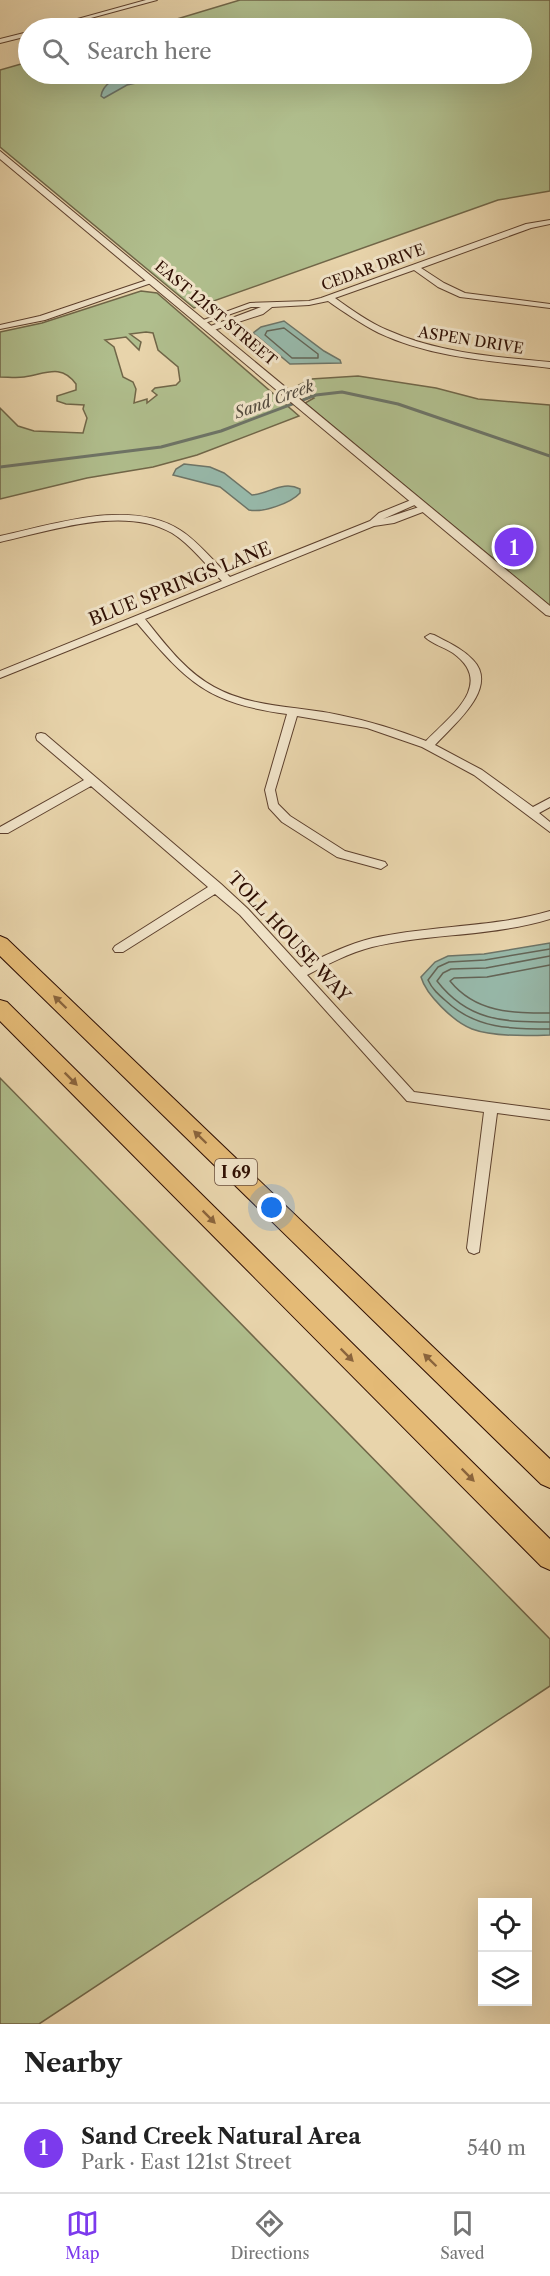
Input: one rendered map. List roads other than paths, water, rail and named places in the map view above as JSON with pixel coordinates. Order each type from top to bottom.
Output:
[{"type":"highway","name":"I 69","points":[[0,944],[550,1476]]},
{"type":"highway","name":"I 69","points":[[0,1008],[550,1557]]},
{"type":"street","points":[[129,0],[139,4]]},
{"type":"street","points":[[86,18],[154,0]]},
{"type":"street","points":[[0,41],[18,36]]},
{"type":"street","name":"EAST 121ST STREET","points":[[0,154],[550,612]]},
{"type":"street","name":"CEDAR DRIVE","points":[[206,325],[260,312],[268,305],[309,303],[329,298],[529,226],[550,222]]},
{"type":"street","points":[[415,267],[449,290],[463,295],[550,306]]},
{"type":"street","points":[[0,327],[42,318],[153,281]]},
{"type":"street","name":"ASPEN DRIVE","points":[[329,298],[369,326],[410,344],[446,352],[550,365]]},
{"type":"street","name":"BLUE SPRINGS LANE","points":[[0,675],[372,524],[391,521],[420,504]]},
{"type":"street","points":[[0,539],[113,518],[141,518],[157,522],[176,532],[229,582]]},
{"type":"street","points":[[139,619],[185,671],[209,689],[239,702],[363,724],[428,746],[478,771],[550,828]]},
{"type":"street","points":[[428,746],[472,696],[479,683],[476,670],[468,661],[450,646],[430,637]]},
{"type":"street","points":[[293,712],[270,790],[273,805],[286,819],[341,854],[381,865]]},
{"type":"street","name":"TOLL HOUSE WAY","points":[[41,737],[218,887],[256,924],[411,1097],[550,1115]]},
{"type":"street","points":[[4,830],[92,781]]},
{"type":"street","points":[[532,812],[550,802]]},
{"type":"street","points":[[119,949],[218,887]]},
{"type":"street","points":[[300,973],[343,953],[381,941],[512,926],[550,915]]},
{"type":"street","points":[[474,1248],[491,1108]]},
{"type":"water","points":[[107,84],[132,84],[104,98],[101,96]]},
{"type":"water","points":[[284,321],[340,360],[341,363],[290,364],[253,333],[261,327]]},
{"type":"water","points":[[184,464],[210,467],[224,473],[252,495],[288,486],[300,489],[300,493],[276,506],[262,510],[249,510],[220,487],[173,475],[176,469]]},
{"type":"water","points":[[550,943],[550,1035],[500,1035],[472,1029],[442,1007],[429,992],[421,977],[435,962],[448,956],[484,954]]},
{"type":"waterway","name":"Sand Creek","points":[[0,467],[161,447],[221,431],[316,395],[342,392],[398,404],[550,456]]},
{"type":"place","name":"Sand Creek Natural Area","points":[[514,547]]}]
